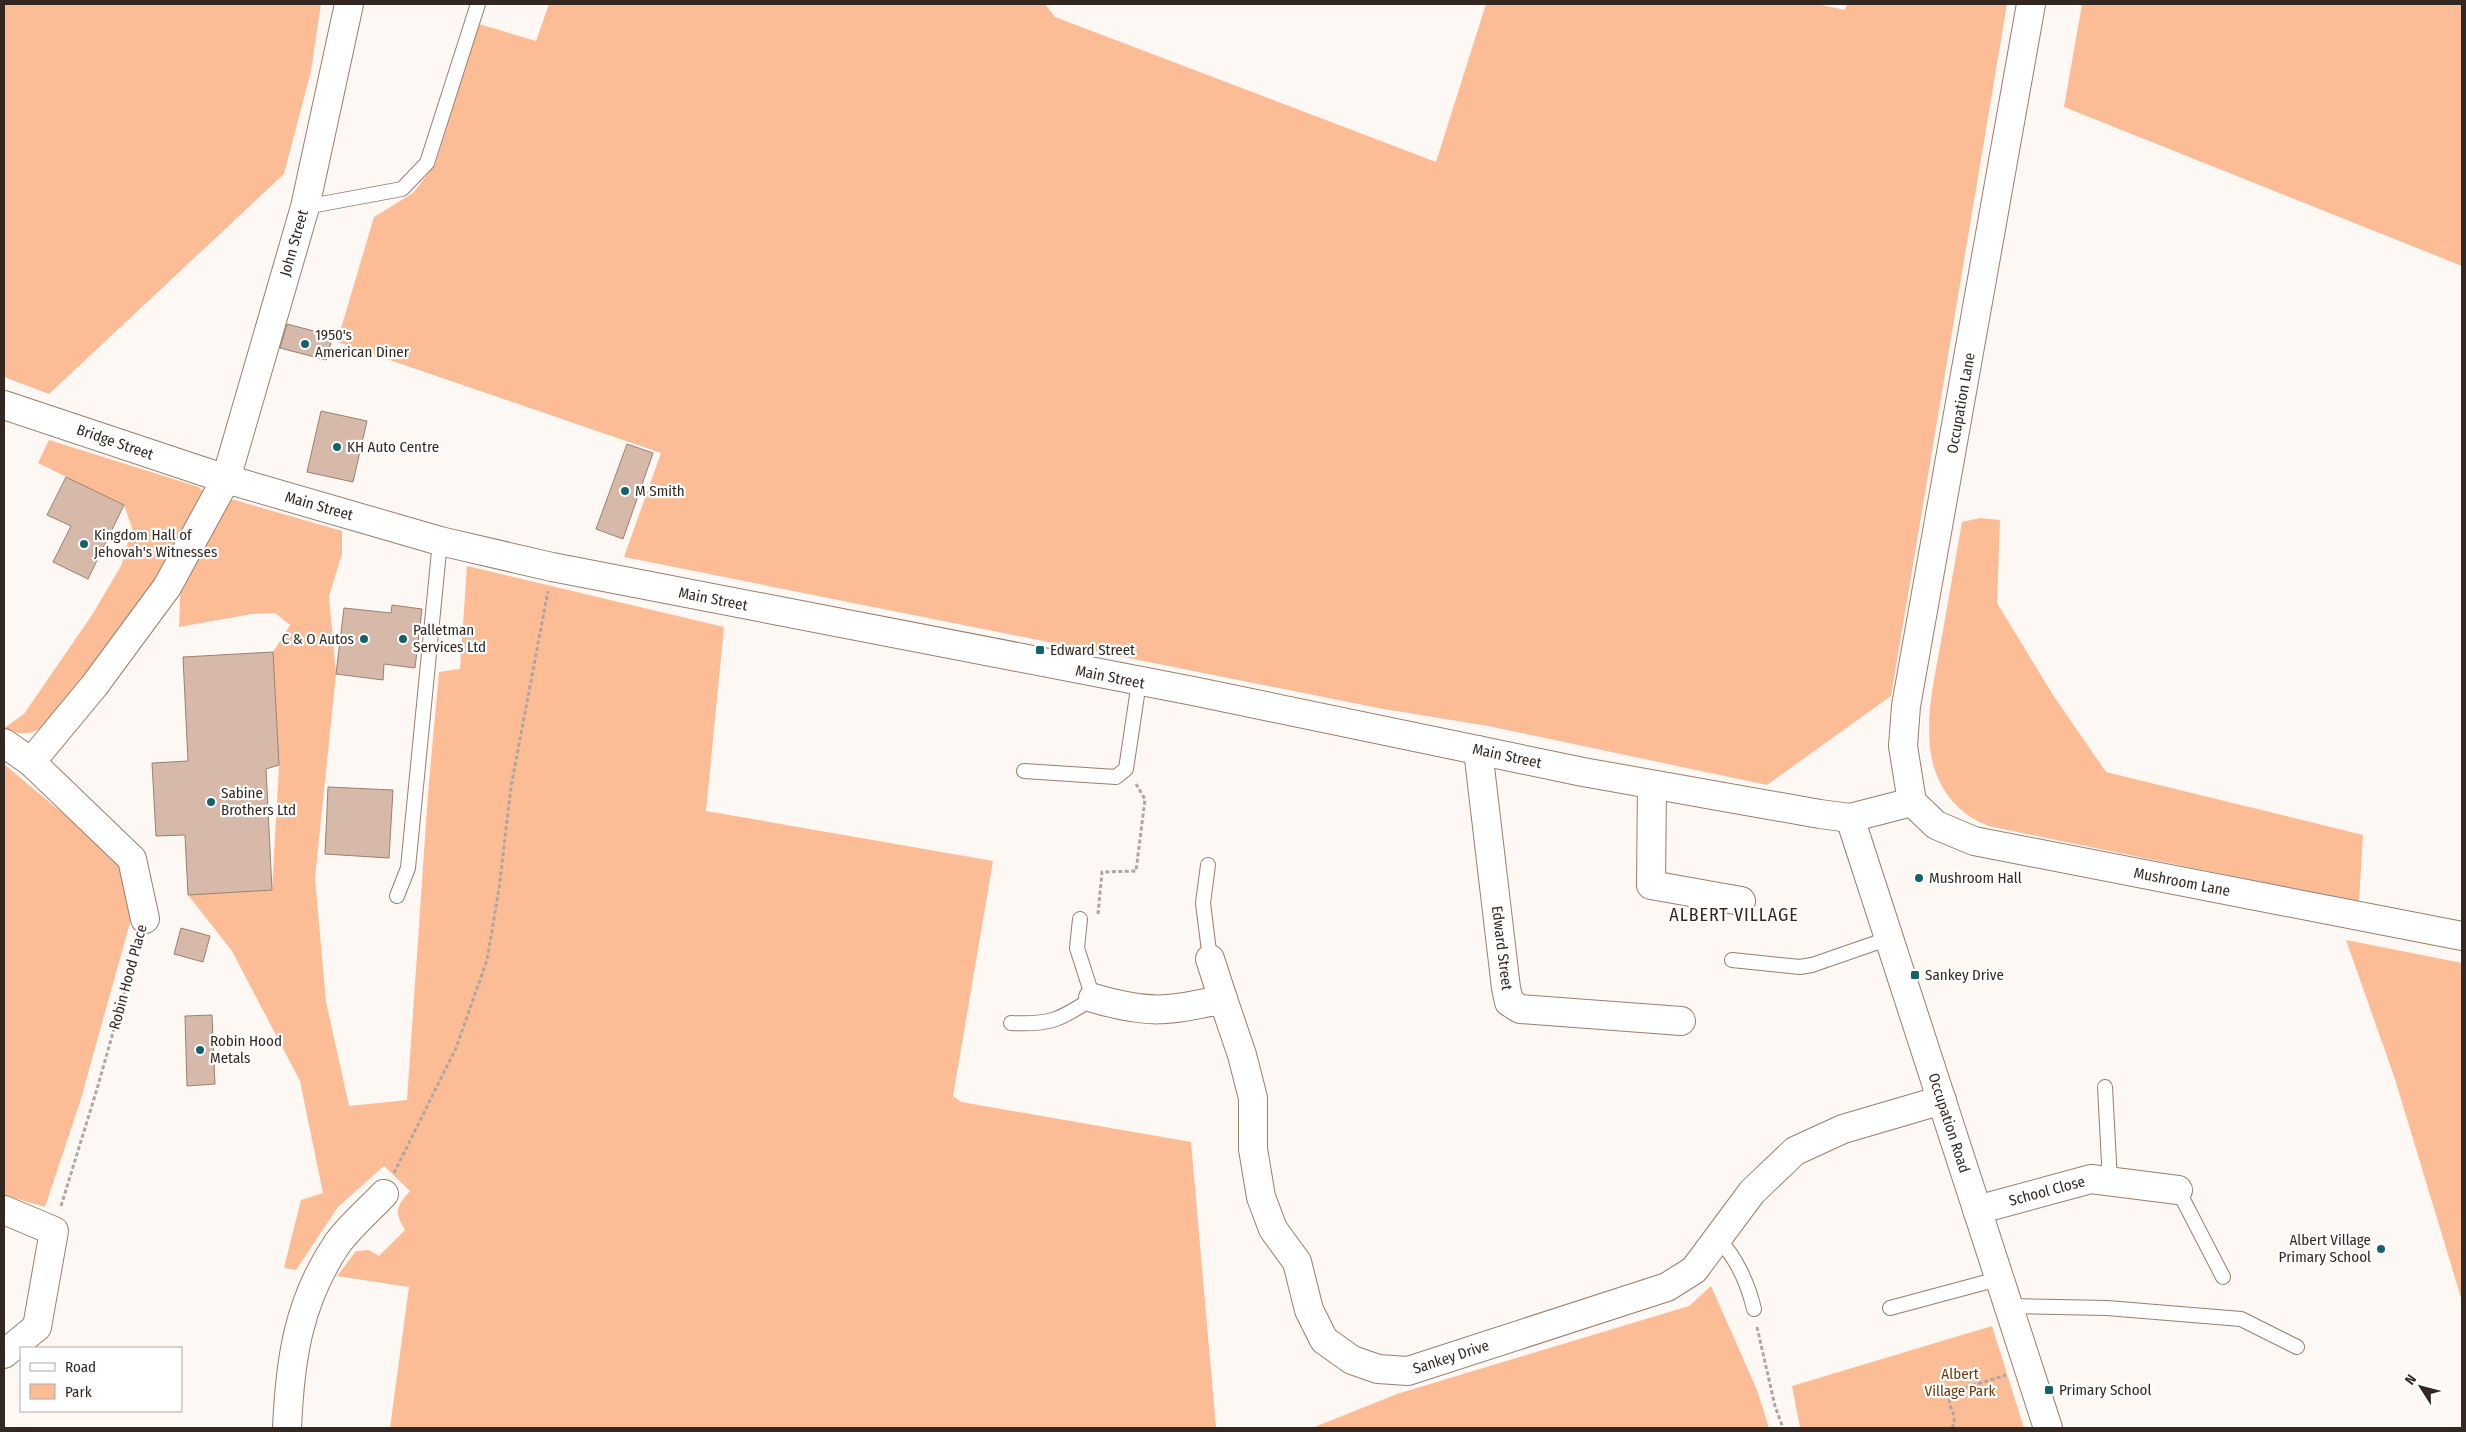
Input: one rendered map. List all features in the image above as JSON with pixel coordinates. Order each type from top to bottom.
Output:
[{"type":"street","name":"John Street","points":[[31,762],[94,686],[167,587],[226,479],[304,207],[349,4]]},
{"type":"street","name":"Occupation Lane","points":[[1912,802],[1903,746],[1906,706],[2031,4]]},
{"type":"street","name":"Bridge Street","points":[[4,404],[226,479]]},
{"type":"street","name":"Main Street","points":[[226,479],[440,541],[552,567],[1193,691],[1652,785],[1850,818],[1912,802]]},
{"type":"street","name":"Robin Hood Place","points":[[4,743],[31,762],[132,859],[145,919]]},
{"type":"street","name":"Edward Street","points":[[1478,750],[1509,1002],[1520,1009],[1681,1021]]},
{"type":"street","points":[[1652,785],[1651,885],[1741,901]]},
{"type":"street","name":"Mushroom Lane","points":[[1912,802],[1936,825],[1974,841],[2462,936]]},
{"type":"street","name":"Occupation Road","points":[[1850,818],[1942,1100],[2006,1306],[2048,1428]]},
{"type":"street","name":"Sankey Drive","points":[[1210,959],[1242,1055],[1252,1098],[1253,1149],[1261,1197],[1274,1229],[1297,1262],[1309,1310],[1324,1340],[1352,1360],[1378,1369],[1408,1371],[1667,1287],[1694,1270],[1752,1192],[1795,1151],[1842,1129],[1942,1100]]},
{"type":"street","points":[[1093,998],[1125,1007],[1157,1011],[1185,1008],[1223,1000]]},
{"type":"street","name":"School Close","points":[[1977,1210],[2091,1179],[2178,1190]]},
{"type":"street","points":[[288,1428],[289,1377],[294,1342],[307,1304],[322,1270],[338,1242],[384,1194]]},
{"type":"street","points":[[4,1210],[54,1231],[36,1328],[4,1354]]},
{"type":"lane","points":[[304,207],[402,189],[427,163],[478,4]]},
{"type":"lane","points":[[397,896],[408,868],[440,541]]},
{"type":"lane","points":[[1024,771],[1116,777],[1126,769],[1139,682]]},
{"type":"lane","points":[[1208,865],[1203,903],[1210,959]]},
{"type":"lane","points":[[1010,1024],[1038,1025],[1066,1015],[1093,998],[1077,948],[1080,919]]},
{"type":"lane","points":[[1732,960],[1800,967],[1812,966],[1890,938]]},
{"type":"lane","points":[[2105,1087],[2110,1181]]},
{"type":"lane","points":[[2178,1190],[2223,1277]]},
{"type":"lane","points":[[1718,1239],[1733,1256],[1751,1297],[1754,1309]]},
{"type":"lane","points":[[1890,1308],[1998,1278]]},
{"type":"lane","points":[[2006,1306],[2107,1308],[2240,1320],[2297,1347]]},
{"type":"path","points":[[384,1194],[456,1048],[487,960],[499,889],[511,787],[552,567]]},
{"type":"path","points":[[1080,919],[1097,922],[1102,872],[1136,871],[1145,799],[1126,769]]},
{"type":"path","name":"Robin Hood Place","points":[[54,1231],[97,1089],[145,919]]},
{"type":"path","points":[[1754,1309],[1775,1406],[1783,1428]]},
{"type":"path","points":[[1952,1428],[1956,1420],[1955,1414],[1949,1406],[1948,1398],[1952,1392],[2028,1368]]},
{"type":"green space","points":[[4,4],[321,4],[311,71],[284,174],[49,394],[4,377]]},
{"type":"green space","points":[[549,4],[1045,4],[1055,17],[1436,162],[1486,4],[1817,4],[1845,10],[1847,4],[2007,4],[1891,696],[1767,785],[1488,726],[1378,708],[624,557],[661,453],[337,342],[374,217],[413,193],[435,165],[479,24],[536,41]]},
{"type":"green space","points":[[2082,4],[2462,4],[2462,266],[2064,107]]},
{"type":"green space","points":[[49,440],[199,487],[203,491],[151,589],[59,712],[40,729],[34,732],[21,733],[4,728],[24,714],[92,615],[121,566],[132,528],[124,505],[38,463]]},
{"type":"green space","points":[[224,497],[342,531],[342,554],[329,596],[336,674],[315,878],[326,1002],[349,1106],[407,1100],[428,794],[439,672],[460,669],[467,566],[724,627],[706,811],[993,861],[953,1096],[961,1102],[1191,1142],[1216,1428],[390,1428],[409,1287],[337,1276],[356,1251],[369,1250],[379,1256],[405,1230],[399,1219],[398,1210],[410,1191],[384,1166],[338,1207],[296,1270],[284,1268],[301,1200],[323,1193],[300,1081],[232,951],[188,895],[272,890],[279,765],[273,652],[290,625],[275,613],[252,614],[179,627],[181,579]]},
{"type":"green space","points":[[1980,518],[2000,520],[1997,603],[2053,695],[2106,772],[2363,835],[2359,902],[1988,826],[1969,816],[1959,808],[1945,790],[1935,771],[1930,751],[1930,707],[1962,522]]},
{"type":"green space","points":[[4,764],[117,859],[133,912],[80,1102],[45,1207],[4,1195]]},
{"type":"green space","points":[[2346,940],[2462,963],[2462,1301],[2394,1076]]},
{"type":"green space","points":[[1711,1286],[1757,1390],[1769,1428],[1312,1428],[1397,1394],[1689,1306]]},
{"type":"green space","name":"Albert Village Park","points":[[1992,1326],[2024,1428],[1800,1428],[1792,1386]]},
{"type":"building","points":[[287,324],[333,336],[326,360],[280,348]]},
{"type":"building","name":"KH Auto Centre","points":[[321,411],[367,421],[353,482],[307,472]]},
{"type":"building","name":"M Smith","points":[[627,444],[653,453],[623,539],[596,529]]},
{"type":"building","name":"Kingdom Hall of Jehovah's Witnesses","points":[[66,477],[124,505],[88,579],[53,562],[71,526],[47,515]]},
{"type":"building","name":"C & O Autos","points":[[392,605],[422,609],[415,668],[384,664],[383,680],[336,674],[344,608],[391,613]]},
{"type":"building","name":"Sabine Brothers Ltd","points":[[273,652],[279,765],[266,769],[272,890],[188,895],[185,835],[156,836],[152,763],[188,761],[183,657]]},
{"type":"building","points":[[328,787],[393,790],[389,858],[325,854]]},
{"type":"building","points":[[181,928],[210,936],[203,962],[174,954]]},
{"type":"building","name":"Robin Hood Metals","points":[[212,1015],[215,1084],[187,1086],[185,1016]]},
{"type":"place","name":"1950's American Diner","points":[[305,344]]},
{"type":"place","name":"KH Auto Centre","points":[[337,447]]},
{"type":"place","name":"M Smith","points":[[625,491]]},
{"type":"place","name":"Kingdom Hall of Jehovah's Witnesses","points":[[84,544]]},
{"type":"place","name":"C & O Autos","points":[[364,639]]},
{"type":"place","name":"Palletman Services Ltd","points":[[403,639]]},
{"type":"place","name":"Edward Street","points":[[1040,650]]},
{"type":"place","name":"Sabine Brothers Ltd","points":[[211,802]]},
{"type":"place","name":"Mushroom Hall","points":[[1919,878]]},
{"type":"place","name":"Sankey Drive","points":[[1915,975]]},
{"type":"place","name":"Robin Hood Metals","points":[[200,1050]]},
{"type":"place","name":"Albert Village Primary School","points":[[2381,1249]]},
{"type":"place","name":"Primary School","points":[[2049,1390]]},
{"type":"district","name":"ALBERT VILLAGE","points":[[1734,915]]}]
